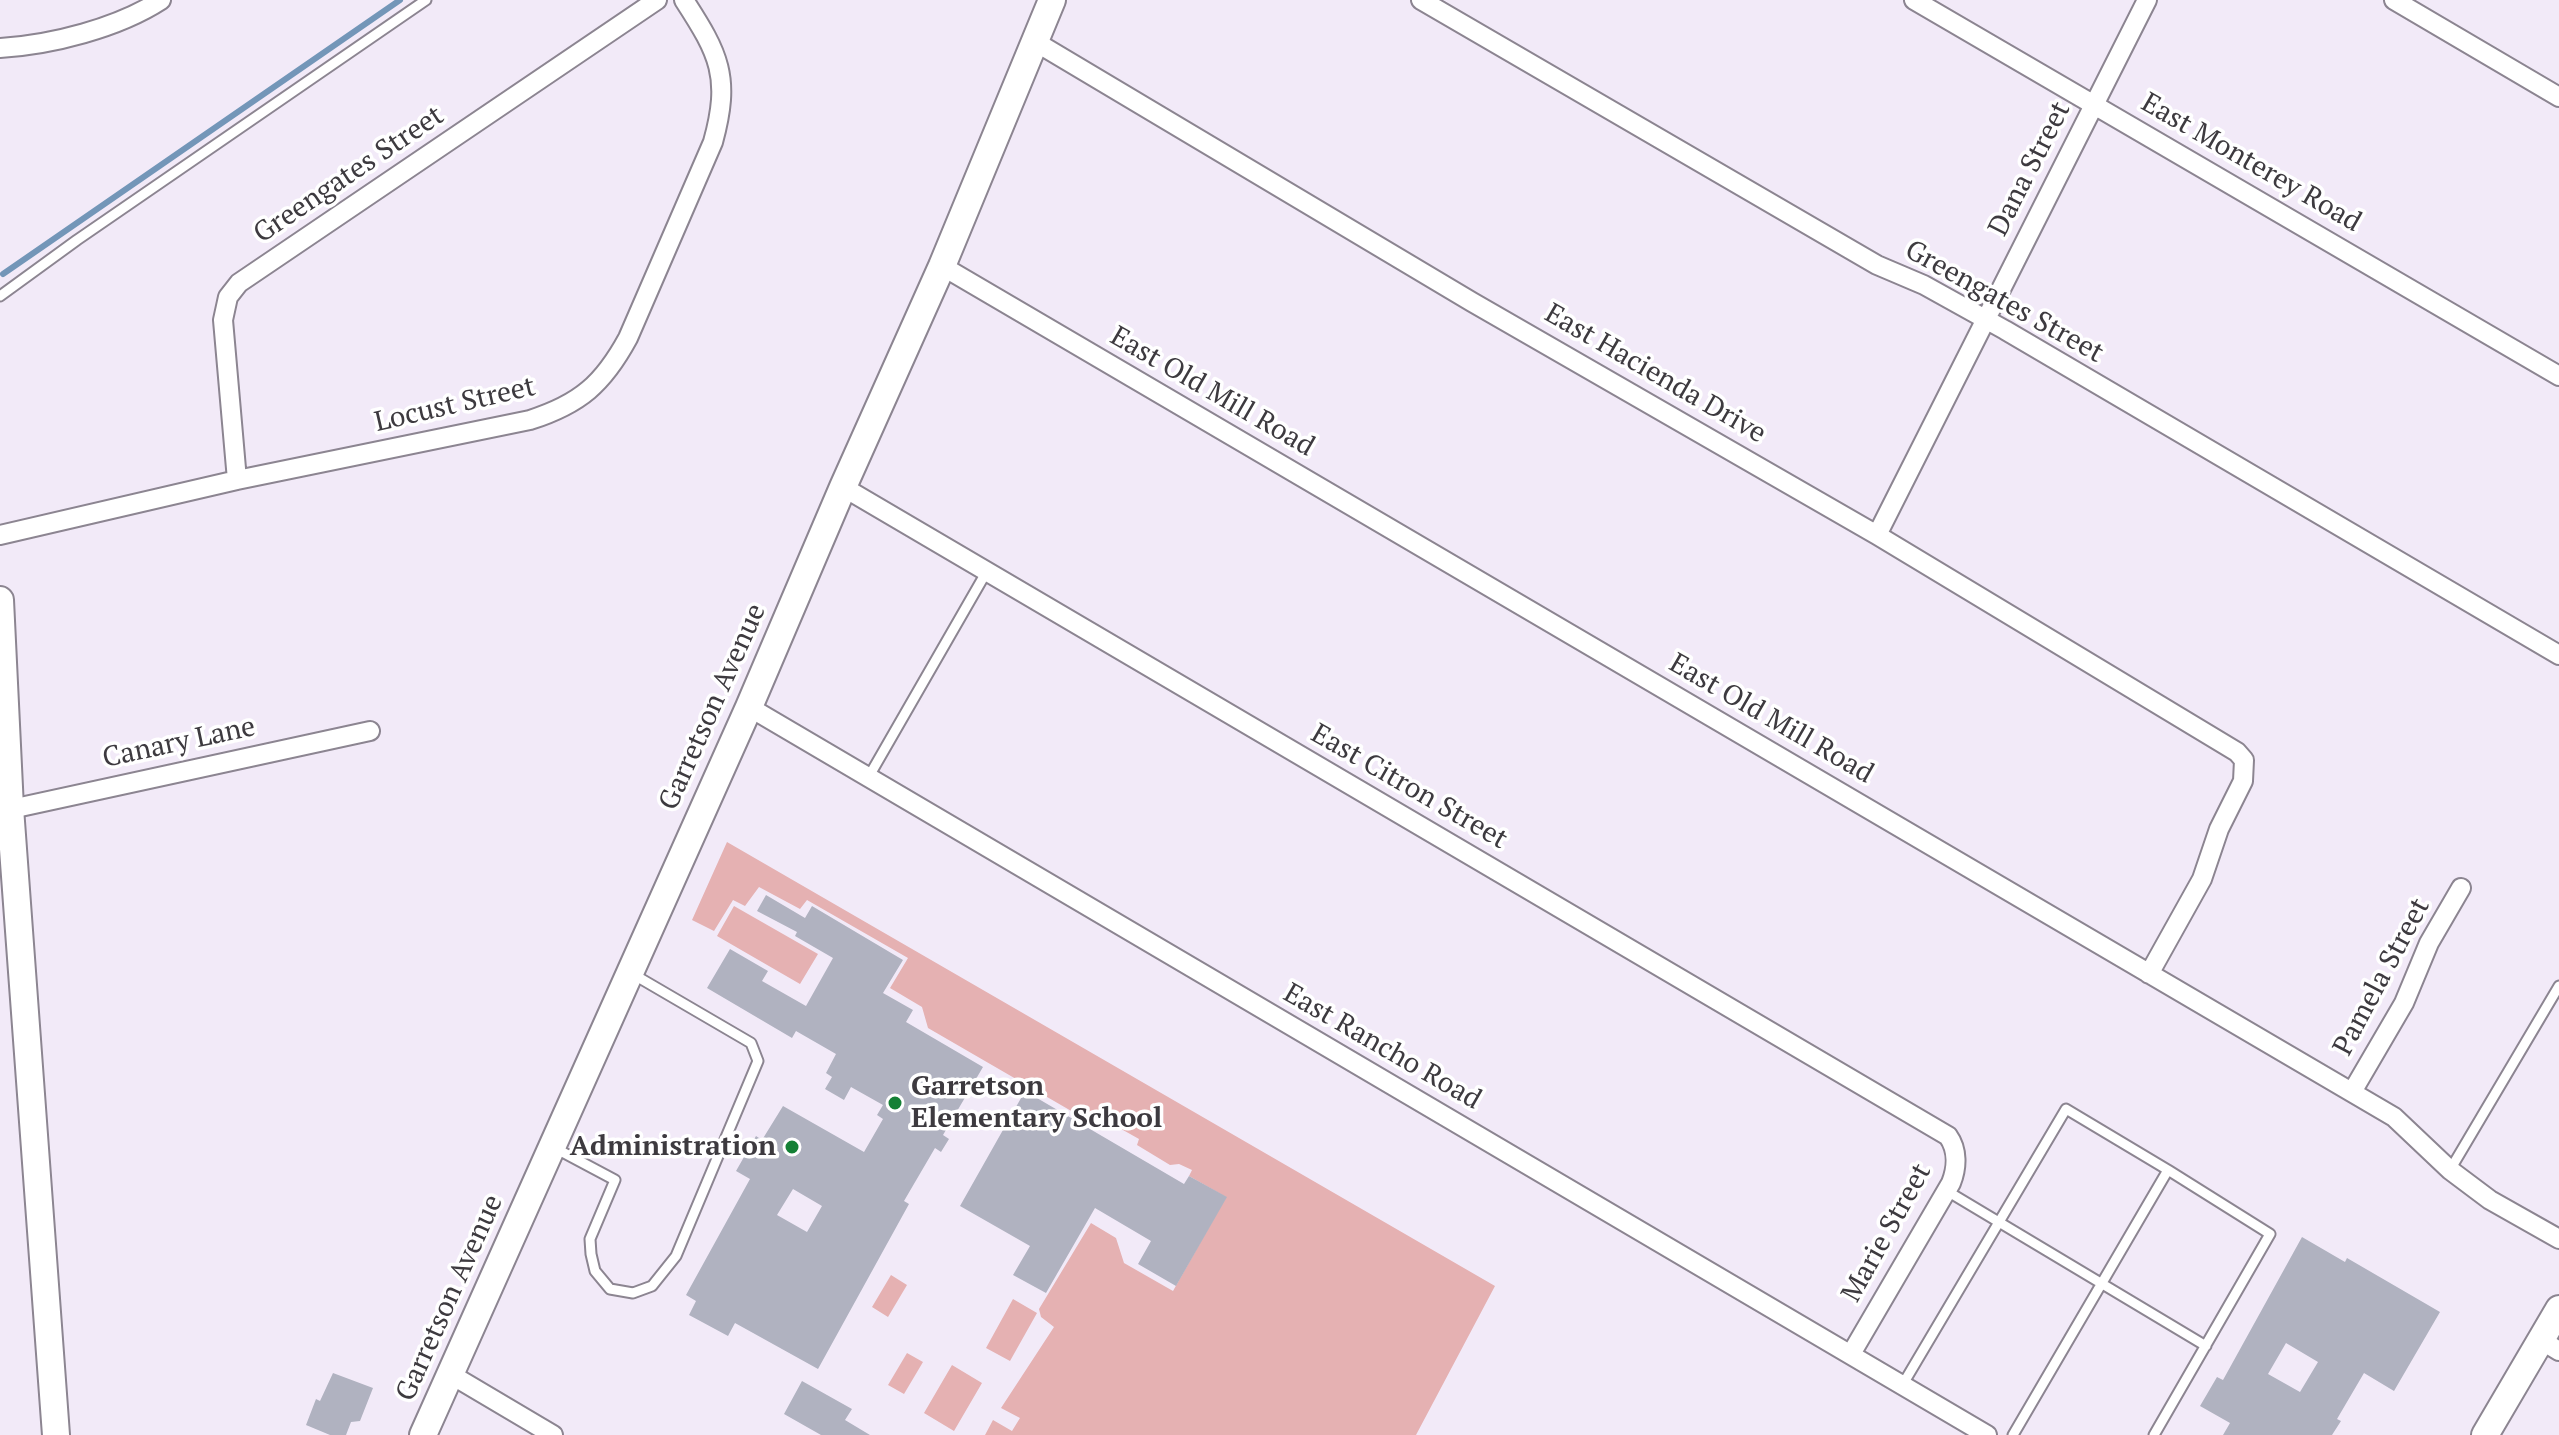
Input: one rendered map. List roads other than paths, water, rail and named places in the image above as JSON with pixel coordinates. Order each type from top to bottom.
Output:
[{"type":"street","points":[[0,48],[73,36],[161,0]]},
{"type":"street","name":"Greengates Street","points":[[237,480],[223,320],[228,297],[239,283],[657,0]]},
{"type":"street","name":"Locust Street","points":[[0,535],[237,480],[530,420],[572,404],[603,377],[628,338],[713,142],[720,117],[723,94],[720,70],[711,43],[684,0]]},
{"type":"street","name":"Garretson Avenue","points":[[423,1435],[749,707],[942,266],[1052,0]]},
{"type":"street","name":"Greengates Street","points":[[1421,0],[1877,265],[1924,285],[1986,319],[2559,655]]},
{"type":"street","name":"East Monterey Road","points":[[1914,0],[2559,376]]},
{"type":"street","name":"Dana Street","points":[[1877,535],[2147,0]]},
{"type":"street","points":[[2394,0],[2559,97]]},
{"type":"street","name":"East Hacienda Drive","points":[[1034,41],[1472,302],[1877,535],[2237,752],[2244,760],[2243,781],[2219,829],[2202,879],[2149,974]]},
{"type":"street","name":"East Old Mill Road","points":[[942,266],[2394,1117],[2450,1170],[2490,1200],[2559,1239]]},
{"type":"street","name":"East Citron Street","points":[[843,487],[1948,1136]]},
{"type":"street","points":[[0,600],[5,810],[56,1435]]},
{"type":"street","name":"East Rancho Road","points":[[749,707],[1987,1435]]},
{"type":"street","name":"Canary Lane","points":[[5,810],[370,731]]},
{"type":"street","name":"Pamela Street","points":[[2352,1092],[2404,1003],[2429,943],[2461,888]]},
{"type":"street","name":"Marie Street","points":[[1851,1354],[1947,1191],[1956,1164],[1953,1143],[1948,1136]]},
{"type":"street","points":[[2485,1435],[2550,1346],[2559,1309]]},
{"type":"street","points":[[450,1374],[553,1435]]},
{"type":"lane","points":[[0,296],[426,0]]},
{"type":"lane","points":[[868,778],[987,571]]},
{"type":"lane","points":[[553,1147],[615,1180],[590,1239],[595,1271],[610,1289],[633,1293],[652,1286],[676,1256],[758,1061],[751,1043],[630,973]]},
{"type":"lane","points":[[2450,1170],[2559,986]]},
{"type":"lane","points":[[1903,1384],[2066,1109],[2270,1234],[2154,1435]]},
{"type":"lane","points":[[2013,1435],[2168,1170]]},
{"type":"lane","points":[[1947,1191],[2206,1346]]},
{"type":"waterway","points":[[3,274],[400,0]]},
{"type":"place","name":"Garretson Elementary School","points":[[895,1103]]},
{"type":"place","name":"Administration","points":[[792,1147]]}]
